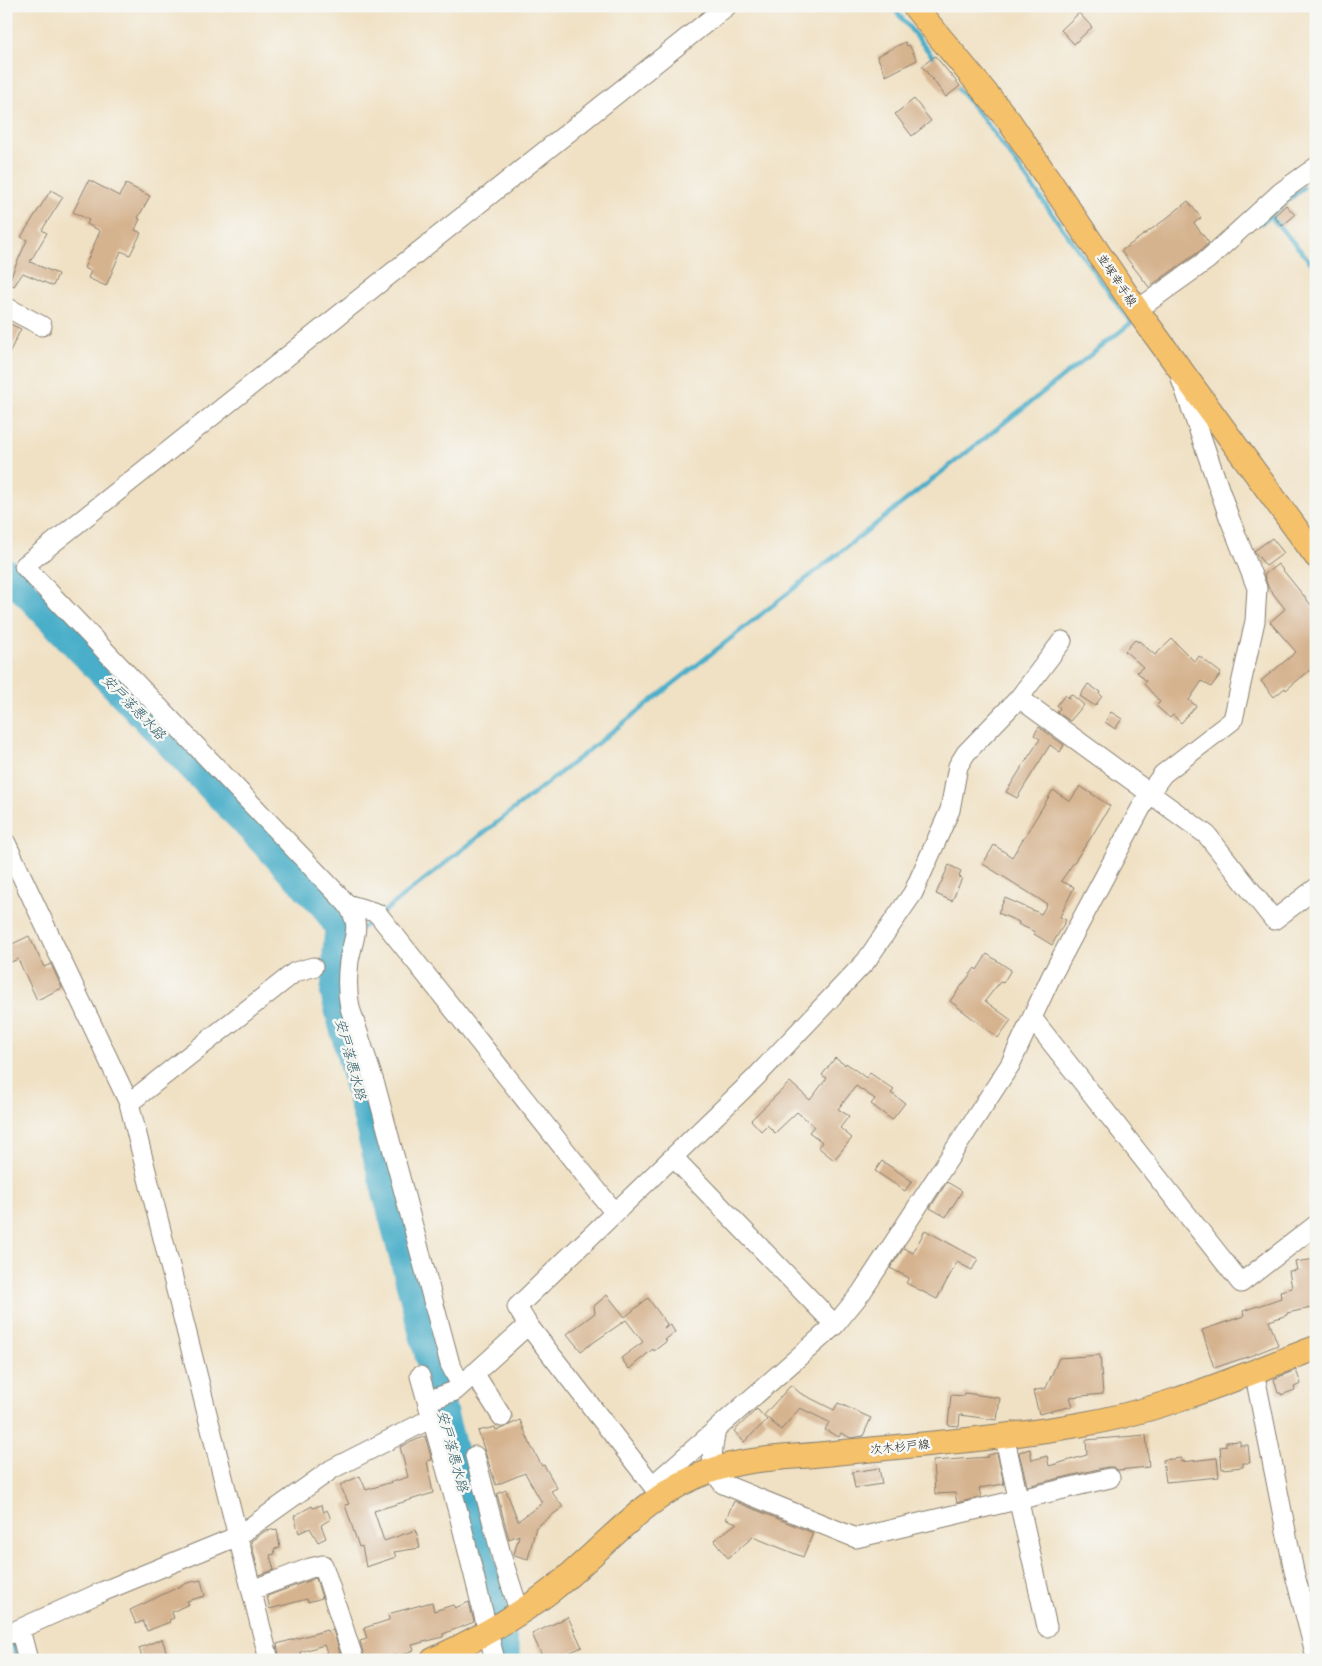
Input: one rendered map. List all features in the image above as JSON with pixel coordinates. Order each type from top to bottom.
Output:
[{"type":"main road","name":"並塚幸手線","points":[[914,6],[1009,121],[1137,310],[1316,556]]},
{"type":"main road","name":"次木杉戸線","points":[[488,1632],[520,1613],[553,1589],[624,1525],[657,1491],[713,1470],[748,1462],[1004,1435],[1078,1425],[1132,1413],[1316,1348]]},
{"type":"main road","points":[[433,1660],[488,1632]]},
{"type":"street","points":[[502,1417],[463,1383],[450,1364],[376,1088],[350,1008],[348,998],[348,964],[356,929],[355,919],[347,904],[24,566],[727,6]]},
{"type":"street","points":[[1137,310],[1207,260],[1281,192],[1316,168]]},
{"type":"street","points":[[6,307],[42,326]]},
{"type":"street","points":[[1062,641],[1019,698],[966,753],[958,766],[950,810],[913,893],[866,961],[754,1079],[518,1307],[528,1325],[657,1491],[716,1430],[835,1325],[861,1293],[1005,1072],[1051,977],[1148,793],[1163,774],[1234,720],[1255,621],[1257,588],[1229,517],[1176,363]]},
{"type":"street","points":[[1019,698],[1207,835],[1274,920],[1316,888]]},
{"type":"street","points":[[6,843],[129,1103],[269,1660]]},
{"type":"street","points":[[347,904],[377,913],[614,1213]]},
{"type":"street","points":[[129,1103],[295,972],[313,968]]},
{"type":"street","points":[[1032,1018],[1241,1283],[1316,1225]]},
{"type":"street","points":[[673,1156],[835,1325]]},
{"type":"street","points":[[28,1660],[13,1632],[104,1591],[238,1536],[332,1469],[430,1409],[463,1383],[528,1325]]},
{"type":"street","points":[[1254,1371],[1294,1571],[1313,1635],[1316,1657]]},
{"type":"street","points":[[420,1376],[459,1515],[495,1660]]},
{"type":"street","points":[[716,1430],[712,1450],[713,1470],[723,1484],[856,1538],[1110,1478]]},
{"type":"street","points":[[1004,1435],[1047,1627]]},
{"type":"street","points":[[475,1456],[502,1558],[520,1613]]},
{"type":"street","points":[[252,1590],[323,1565],[354,1660]]},
{"type":"building","points":[[1079,13],[1092,27],[1074,44],[1061,30]]},
{"type":"building","points":[[905,42],[907,46],[909,45],[917,60],[886,76],[877,56]]},
{"type":"building","points":[[935,56],[960,86],[946,97],[922,66]]},
{"type":"building","points":[[914,99],[931,121],[912,136],[895,114]]},
{"type":"building","points":[[89,180],[119,196],[126,184],[150,196],[138,218],[140,219],[135,230],[141,233],[130,255],[121,251],[106,286],[88,278],[91,271],[84,268],[100,231],[87,224],[89,220],[73,212]]},
{"type":"building","points":[[51,190],[63,197],[42,230],[47,233],[30,262],[58,274],[53,286],[23,273],[14,286],[8,283],[27,240],[21,237]]},
{"type":"building","points":[[1188,201],[1201,218],[1194,223],[1209,243],[1149,287],[1121,251]]},
{"type":"building","points":[[1286,205],[1295,215],[1282,226],[1274,216]]},
{"type":"building","points":[[6,322],[21,329],[6,359]]},
{"type":"building","points":[[1272,538],[1284,553],[1266,566],[1254,551]]},
{"type":"building","points":[[1278,564],[1316,611],[1316,665],[1286,690],[1285,688],[1274,697],[1261,681],[1296,652],[1270,622],[1285,609],[1268,587],[1264,575]]},
{"type":"building","points":[[1172,639],[1195,662],[1199,656],[1221,673],[1211,687],[1202,681],[1189,700],[1196,706],[1181,723],[1173,715],[1170,718],[1156,706],[1160,702],[1144,684],[1146,681],[1137,672],[1143,667],[1125,651],[1135,640],[1139,641],[1155,655]]},
{"type":"building","points":[[1088,684],[1100,692],[1099,694],[1102,696],[1095,706],[1080,696]]},
{"type":"building","points":[[1071,694],[1084,705],[1070,721],[1057,712],[1060,708],[1057,705],[1065,695],[1068,698]]},
{"type":"building","points":[[1111,712],[1122,719],[1115,729],[1105,722]]},
{"type":"building","points":[[1039,727],[1064,745],[1060,752],[1050,745],[1017,798],[1006,792],[1040,739],[1034,735]]},
{"type":"building","points":[[1080,786],[1110,806],[1061,881],[1074,887],[1060,917],[1066,920],[1052,945],[1034,934],[1035,932],[1018,924],[1019,922],[998,913],[1005,898],[1041,914],[1047,904],[983,864],[994,845],[1012,857],[1053,790],[1070,801]]},
{"type":"building","points":[[949,865],[961,871],[959,877],[962,878],[952,901],[936,894]]},
{"type":"building","points":[[29,936],[44,967],[51,964],[62,988],[37,1000],[18,959],[11,962],[6,954],[6,947]]},
{"type":"building","points":[[987,954],[1011,970],[1003,983],[1000,982],[985,1001],[1011,1020],[998,1038],[950,1001],[975,968],[977,970]]},
{"type":"building","points":[[835,1058],[845,1065],[846,1063],[866,1078],[870,1073],[894,1090],[891,1093],[905,1103],[892,1120],[871,1104],[875,1099],[856,1086],[838,1109],[849,1116],[840,1128],[852,1138],[834,1160],[818,1147],[822,1142],[809,1132],[814,1126],[797,1112],[775,1133],[767,1125],[761,1131],[751,1120],[790,1082],[810,1100],[827,1078],[822,1075]]},
{"type":"building","points":[[882,1161],[912,1181],[905,1191],[875,1171]]},
{"type":"building","points":[[947,1182],[962,1191],[946,1217],[930,1208]]},
{"type":"building","points":[[925,1230],[978,1259],[972,1270],[957,1262],[937,1299],[906,1283],[909,1278],[890,1268],[904,1248],[913,1253]]},
{"type":"building","points":[[1316,1259],[1316,1307],[1287,1313],[1287,1315],[1269,1321],[1278,1345],[1214,1368],[1202,1330],[1244,1316],[1243,1311],[1281,1298],[1280,1291],[1292,1288],[1289,1271],[1297,1270],[1295,1262]]},
{"type":"building","points":[[607,1295],[625,1317],[648,1298],[667,1324],[664,1328],[670,1324],[675,1332],[665,1340],[667,1341],[654,1351],[653,1349],[629,1369],[621,1358],[643,1342],[626,1320],[581,1351],[567,1334],[595,1313],[594,1306]]},
{"type":"building","points":[[1100,1355],[1103,1394],[1070,1397],[1073,1406],[1039,1414],[1033,1391],[1046,1388],[1059,1358]]},
{"type":"building","points":[[1296,1370],[1301,1384],[1294,1387],[1295,1390],[1281,1395],[1281,1393],[1278,1393],[1274,1379]]},
{"type":"building","points":[[791,1385],[800,1393],[834,1410],[838,1403],[871,1418],[863,1436],[851,1438],[841,1433],[839,1437],[825,1430],[829,1422],[800,1408],[781,1430],[764,1415]]},
{"type":"building","points":[[965,1393],[1000,1398],[997,1420],[960,1415],[959,1426],[948,1425],[951,1395],[964,1396]]},
{"type":"building","points":[[757,1409],[767,1420],[744,1442],[734,1431]]},
{"type":"building","points":[[520,1420],[531,1446],[557,1488],[551,1491],[563,1507],[536,1527],[528,1559],[514,1555],[519,1535],[509,1539],[497,1494],[506,1490],[518,1521],[542,1503],[525,1473],[496,1485],[478,1431],[495,1427],[496,1430]]},
{"type":"building","points":[[1146,1435],[1149,1467],[1117,1470],[1113,1467],[1107,1467],[1027,1486],[1019,1452],[1030,1449],[1032,1460],[1047,1456],[1049,1466],[1087,1455],[1086,1440]]},
{"type":"building","points":[[425,1436],[432,1460],[427,1461],[433,1493],[374,1511],[384,1541],[416,1530],[420,1548],[394,1552],[396,1557],[366,1567],[362,1546],[359,1547],[345,1505],[349,1504],[340,1485],[360,1476],[366,1490],[408,1477],[400,1447]]},
{"type":"building","points":[[1240,1441],[1240,1445],[1248,1445],[1250,1463],[1243,1463],[1243,1467],[1222,1469],[1220,1447],[1226,1446],[1226,1442]]},
{"type":"building","points":[[997,1453],[1004,1484],[979,1488],[981,1497],[957,1503],[955,1493],[935,1494],[933,1461],[988,1457],[988,1455]]},
{"type":"building","points":[[1181,1458],[1181,1462],[1217,1458],[1219,1477],[1166,1482],[1163,1460]]},
{"type":"building","points":[[879,1468],[882,1484],[855,1488],[852,1472]]},
{"type":"building","points":[[734,1501],[813,1533],[803,1557],[753,1537],[728,1558],[714,1540],[737,1523],[726,1519]]},
{"type":"building","points":[[321,1505],[324,1512],[327,1510],[331,1519],[321,1525],[326,1538],[318,1542],[310,1528],[299,1533],[294,1516],[312,1506],[313,1508]]},
{"type":"building","points":[[277,1529],[280,1548],[274,1549],[275,1554],[270,1555],[274,1570],[259,1575],[251,1541],[265,1531]]},
{"type":"building","points":[[316,1578],[322,1598],[308,1602],[307,1599],[270,1609],[267,1596]]},
{"type":"building","points":[[201,1580],[205,1596],[187,1601],[189,1604],[172,1612],[174,1618],[169,1620],[170,1622],[147,1631],[143,1621],[136,1624],[130,1610],[187,1583]]},
{"type":"building","points":[[432,1602],[434,1611],[453,1605],[455,1608],[469,1602],[474,1622],[443,1634],[443,1637],[412,1645],[414,1650],[396,1657],[395,1655],[382,1660],[365,1660],[360,1641],[367,1639],[364,1628],[389,1620],[388,1614]]},
{"type":"building","points":[[568,1617],[582,1647],[553,1660],[544,1660],[532,1634]]},
{"type":"building","points":[[327,1630],[327,1632],[333,1630],[342,1660],[312,1660],[312,1658],[327,1653],[324,1645],[300,1652],[302,1658],[280,1660],[277,1644]]},
{"type":"building","points":[[162,1639],[169,1660],[143,1660],[139,1648]]},
{"type":"waterway","points":[[892,6],[936,61]]},
{"type":"waterway","points":[[955,85],[988,125],[1131,323]]},
{"type":"waterway","points":[[1261,223],[1303,188]]},
{"type":"waterway","points":[[1270,216],[1316,268]]},
{"type":"waterway","points":[[382,913],[1136,319]]},
{"type":"waterway","name":"安戸落悪水路","points":[[6,572],[324,906],[339,928],[334,993],[508,1660]]},
{"type":"waterway","points":[[362,928],[376,918]]},
{"type":"waterway","points":[[335,949],[348,939]]},
{"type":"waterway","points":[[6,1618],[9,1629]]},
{"type":"waterway","points":[[11,1637],[18,1660]]}]
